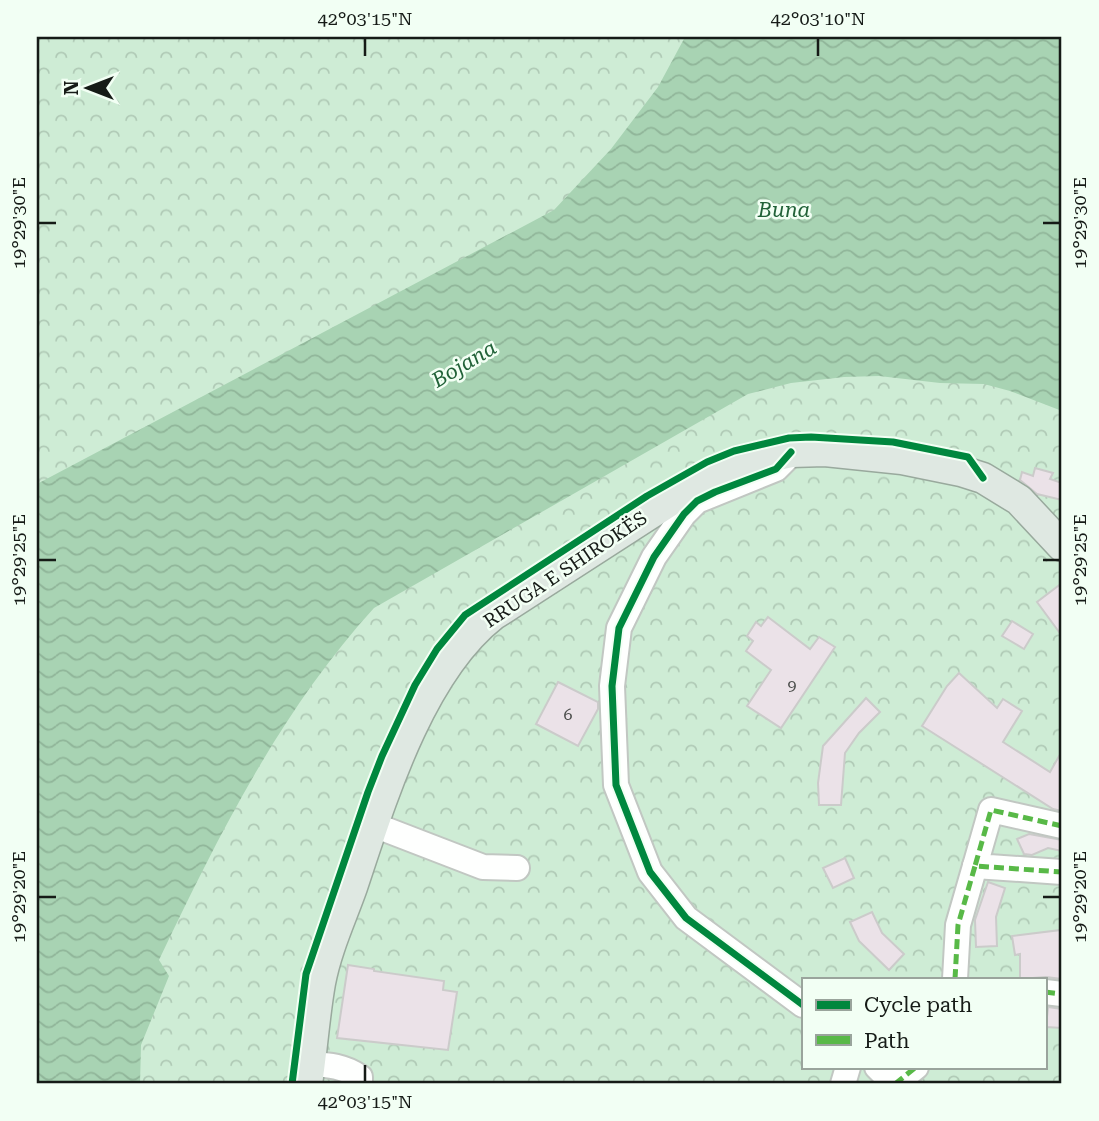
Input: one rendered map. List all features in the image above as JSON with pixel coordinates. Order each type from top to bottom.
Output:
[{"type":"main road","name":"RRUGA E SHIROKËS","points":[[309,1074],[324,969],[396,761],[415,721],[449,662],[480,626],[699,482],[746,462],[791,452],[869,455],[972,474],[1019,500],[1062,546]]},
{"type":"street","points":[[791,452],[776,468],[697,501],[684,514],[654,557],[619,628],[612,686],[616,785],[650,872],[686,918],[802,1004]]},
{"type":"street","points":[[956,978],[958,925],[991,810],[1062,826]]},
{"type":"street","points":[[374,825],[483,867],[517,868]]},
{"type":"street","points":[[975,866],[1062,872]]},
{"type":"street","points":[[309,1074],[336,1065],[349,1069],[360,1077],[360,1084]]},
{"type":"street","points":[[878,1068],[895,1084],[915,1068]]},
{"type":"green space","points":[[37,37],[1062,37],[1062,1084],[37,1084]]},
{"type":"water","name":"Buna","points":[[685,37],[1062,37],[1062,411],[984,384],[940,383],[879,376],[791,383],[748,394],[374,608],[340,647],[281,732],[228,821],[181,913],[159,960],[169,976],[141,1045],[140,1084],[37,1084],[37,484],[554,210],[611,149],[658,87]]},
{"type":"building","points":[[1035,468],[1053,473],[1050,479],[1062,483],[1062,500],[1037,494],[1020,480],[1022,472],[1033,476]]},
{"type":"building","points":[[1062,583],[1062,636],[1037,602]]},
{"type":"building","points":[[768,617],[810,649],[819,637],[835,647],[781,728],[747,706],[771,670],[746,651],[753,641],[747,636],[756,622],[761,626]]},
{"type":"building","points":[[1012,621],[1033,634],[1024,649],[1002,636]]},
{"type":"building","points":[[959,673],[997,708],[1003,699],[1022,711],[1003,742],[1050,772],[1062,751],[1062,811],[1053,809],[922,726],[947,686]]},
{"type":"building","points":[[558,682],[598,702],[598,709],[578,746],[536,724]]},
{"type":"building","points":[[866,698],[880,712],[859,733],[845,753],[841,805],[819,805],[818,783],[823,746]]},
{"type":"building","points":[[1029,834],[1062,840],[1062,851],[1048,848],[1032,855],[1024,854],[1017,839]]},
{"type":"building","points":[[845,858],[854,878],[833,888],[823,868]]},
{"type":"building","points":[[988,882],[1005,888],[996,917],[997,946],[976,947],[975,920]]},
{"type":"building","points":[[872,912],[882,933],[904,954],[889,970],[859,941],[850,922]]},
{"type":"building","points":[[1061,930],[1062,979],[1020,978],[1020,954],[1015,955],[1012,936]]},
{"type":"building","points":[[348,965],[444,981],[443,990],[457,992],[448,1050],[337,1038]]},
{"type":"building","points":[[1048,1007],[1062,1009],[1062,1028],[1046,1027]]},
{"type":"marked path","points":[[1062,826],[991,810],[975,866],[1062,872]]},
{"type":"marked path","points":[[955,978],[958,925],[975,866]]},
{"type":"marked path","points":[[1046,992],[1062,994]]},
{"type":"marked path","points":[[895,1084],[915,1068]]},
{"type":"cycle path","points":[[292,1084],[306,974],[368,792],[415,685],[437,649],[465,615],[647,496],[707,462],[734,451],[789,438],[893,442],[968,457],[983,478]]},
{"type":"cycle path","points":[[791,452],[776,469],[715,492],[697,501],[684,514],[654,557],[619,628],[612,686],[616,785],[650,872],[686,918],[802,1004]]},
{"type":"water label","name":"Bojana","points":[[464,364]]}]
